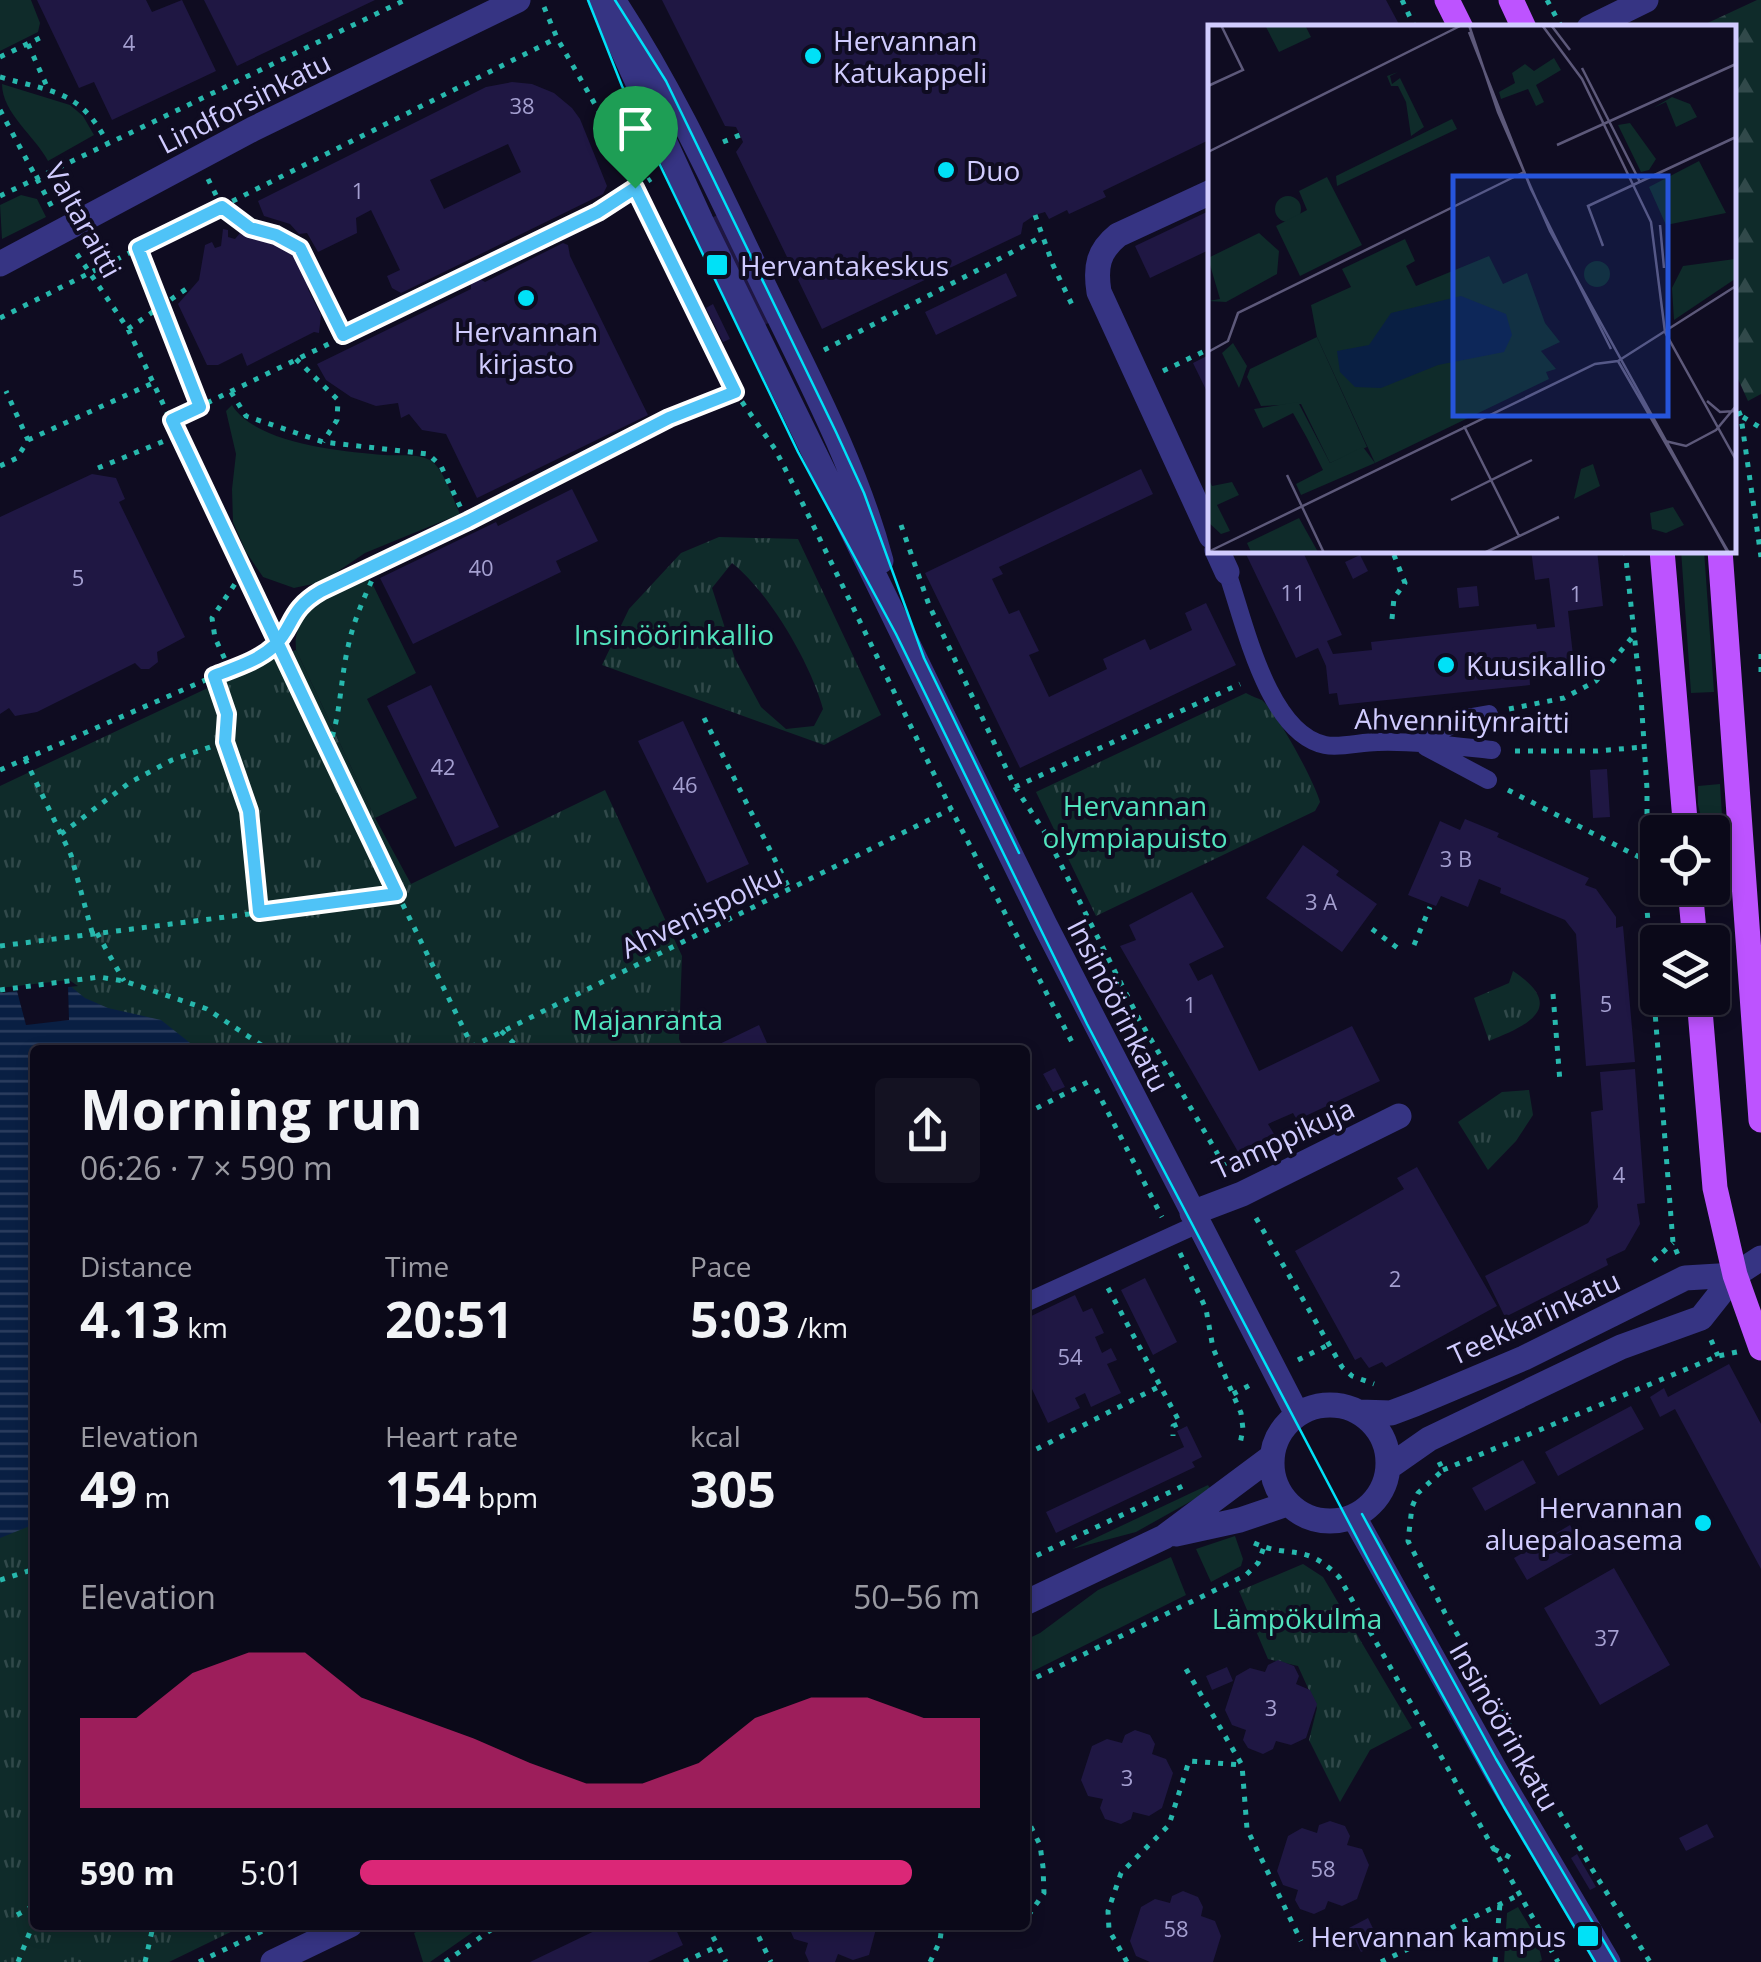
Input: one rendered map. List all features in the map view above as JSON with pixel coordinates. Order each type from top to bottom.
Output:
[{"type":"main road","points":[[1448,0],[1460,25]]},
{"type":"main road","points":[[1511,0],[1523,25]]},
{"type":"main road","points":[[1662,552],[1685,815]]},
{"type":"main road","points":[[1720,552],[1761,1120]]},
{"type":"main road","points":[[1701,1015],[1715,1188],[1734,1275],[1761,1348]]},
{"type":"street","name":"Lindforsinkatu","points":[[0,264],[253,129],[518,0]]},
{"type":"street","name":"Insinöörinkatu","points":[[600,0],[674,166],[1059,953],[1297,1414]]},
{"type":"street","name":"Insinöörinkatu","points":[[613,0],[707,149],[851,467],[896,619]]},
{"type":"street","points":[[1594,25],[1646,0]]},
{"type":"street","points":[[1208,193],[1118,235],[1106,244],[1096,276],[1099,292],[1208,529]]},
{"type":"street","name":"Tamppikuja","points":[[1195,1218],[1399,1116]]},
{"type":"street","name":"Teekkarinkatu","points":[[1389,1467],[1429,1439],[1603,1356],[1702,1318],[1734,1275],[1761,1258]]},
{"type":"street","name":"Teekkarinkatu","points":[[1359,1412],[1390,1414],[1416,1404],[1524,1358],[1685,1278],[1734,1275]]},
{"type":"street","points":[[1317,1405],[1339,1405],[1359,1412],[1376,1429],[1389,1467],[1384,1488],[1371,1506],[1354,1517],[1330,1523],[1306,1518],[1287,1504],[1274,1476],[1270,1458],[1278,1433],[1297,1414],[1317,1405]]},
{"type":"street","points":[[1030,1601],[1164,1537],[1270,1458]]},
{"type":"street","points":[[1164,1537],[1240,1520],[1287,1504]]},
{"type":"street","name":"Insinöörinkatu","points":[[1354,1517],[1608,1962]]},
{"type":"street","points":[[273,1962],[340,1930]]},
{"type":"lane","points":[[1222,561],[1262,674]]},
{"type":"lane","name":"Ahvenniitynraitti","points":[[1262,674],[1280,712],[1302,736],[1326,745],[1417,742],[1492,750]]},
{"type":"lane","points":[[1417,742],[1466,718],[1489,714]]},
{"type":"lane","points":[[1417,742],[1488,780]]},
{"type":"lane","points":[[1030,1300],[1172,1235],[1195,1218]]},
{"type":"path","points":[[0,196],[405,0]]},
{"type":"path","points":[[1402,0],[1414,25]]},
{"type":"path","points":[[1547,0],[1560,25]]},
{"type":"path","points":[[544,6],[557,38],[604,120],[735,392],[782,464],[951,809],[1083,1064]]},
{"type":"path","points":[[0,57],[46,36]]},
{"type":"path","points":[[0,318],[557,38]]},
{"type":"path","points":[[28,44],[49,91]]},
{"type":"path","points":[[0,77],[77,101],[94,117],[108,143]]},
{"type":"path","name":"Valtaraitti","points":[[0,110],[88,274],[128,328],[242,574],[470,1045]]},
{"type":"path","points":[[707,149],[740,134]]},
{"type":"path","points":[[172,420],[598,212],[674,166]]},
{"type":"path","points":[[222,207],[250,228],[276,235],[300,248],[343,335]]},
{"type":"path","points":[[1034,216],[1053,266]]},
{"type":"path","points":[[823,362],[819,352],[1043,236]]},
{"type":"path","points":[[138,248],[200,407]]},
{"type":"path","points":[[128,328],[189,287]]},
{"type":"path","points":[[296,359],[338,400],[337,420],[323,442]]},
{"type":"path","points":[[0,466],[17,458],[28,440],[154,382]]},
{"type":"path","points":[[6,391],[28,440]]},
{"type":"path","points":[[230,392],[246,416],[323,442],[428,454],[441,466],[468,521]]},
{"type":"path","points":[[0,770],[230,670],[276,645],[291,616],[306,599],[669,418],[735,392]]},
{"type":"path","points":[[1736,404],[1761,557]]},
{"type":"path","points":[[1741,416],[1761,428]]},
{"type":"path","points":[[98,468],[179,435]]},
{"type":"path","points":[[898,519],[929,605],[1015,787],[1044,832],[1140,1019],[1329,1344]]},
{"type":"path","points":[[1392,619],[1394,598],[1405,583],[1393,552]]},
{"type":"path","points":[[1626,552],[1647,815]]},
{"type":"path","points":[[328,749],[337,725],[348,646],[380,562]]},
{"type":"path","points":[[230,670],[215,638],[212,618],[242,574]]},
{"type":"path","points":[[1489,714],[1564,698],[1596,681],[1634,635]]},
{"type":"path","points":[[1761,654],[1761,673]]},
{"type":"path","points":[[1015,787],[1262,674]]},
{"type":"path","points":[[214,676],[227,714],[225,742],[249,811],[259,912]]},
{"type":"path","points":[[704,718],[790,890]]},
{"type":"path","points":[[60,834],[129,783],[172,760],[225,742]]},
{"type":"path","name":"Ahvenniitynraitti","points":[[1492,750],[1597,751]]},
{"type":"path","points":[[25,759],[71,855],[95,933],[124,981]]},
{"type":"path","points":[[1488,780],[1640,857]]},
{"type":"path","name":"Ahvenispolku","points":[[478,1045],[951,809]]},
{"type":"path","points":[[0,946],[397,894]]},
{"type":"path","points":[[1649,905],[1673,1243]]},
{"type":"path","points":[[1414,945],[1430,906]]},
{"type":"path","points":[[1372,929],[1399,950]]},
{"type":"path","points":[[0,990],[99,977],[124,981],[207,1009],[261,1045]]},
{"type":"path","points":[[1553,994],[1560,1082]]},
{"type":"path","points":[[501,1031],[516,1045]]},
{"type":"path","points":[[1030,1111],[1092,1080],[1206,1310],[1213,1348],[1233,1394]]},
{"type":"path","points":[[1099,1271],[1180,1422],[1173,1426],[1173,1436]]},
{"type":"path","points":[[1443,1470],[1718,1356],[1761,1348]]},
{"type":"path","points":[[1030,1452],[1162,1385]]},
{"type":"path","points":[[1030,1559],[1199,1479]]},
{"type":"path","points":[[1408,1542],[1592,1869],[1650,1962]]},
{"type":"path","points":[[1030,1680],[1246,1575],[1258,1563],[1264,1547]]},
{"type":"path","points":[[0,1580],[30,1570]]},
{"type":"path","points":[[1338,1577],[1558,1962]]},
{"type":"path","points":[[1186,1670],[1242,1765],[1247,1829],[1301,1941]]},
{"type":"path","points":[[1127,1962],[1108,1930],[1108,1911],[1121,1872],[1169,1825],[1189,1762],[1242,1765]]},
{"type":"path","points":[[1030,1825],[1040,1845],[1044,1893],[1030,1914]]},
{"type":"path","points":[[1494,1850],[1522,1864]]},
{"type":"path","points":[[1381,1962],[1521,1894]]},
{"type":"path","points":[[1495,1962],[1500,1903]]},
{"type":"path","points":[[17,1916],[30,1908]]},
{"type":"path","points":[[18,1962],[31,1930]]},
{"type":"path","points":[[145,1962],[153,1930]]},
{"type":"path","points":[[199,1962],[265,1930]]},
{"type":"path","points":[[445,1962],[491,1930]]},
{"type":"path","points":[[710,1930],[726,1962]]},
{"type":"path","points":[[756,1930],[771,1962]]},
{"type":"path","points":[[930,1962],[941,1930]]},
{"type":"path","points":[[684,1962],[718,1946]]},
{"type":"green space","points":[[0,0],[31,0],[40,23],[38,32],[0,51]]},
{"type":"green space","points":[[1761,0],[1761,394],[1748,401],[1736,374],[1736,25],[1703,25]]},
{"type":"green space","points":[[2,84],[70,105],[83,116],[94,135],[48,161],[7,105]]},
{"type":"green space","points":[[21,195],[37,199],[46,217],[2,239],[0,205]]},
{"type":"green space","points":[[232,405],[260,429],[301,443],[430,460],[444,477],[460,514],[365,553],[322,582],[294,588],[263,577],[233,522],[236,454],[226,411]]},
{"type":"green space","name":"Insinöörinkallio","points":[[719,537],[798,539],[881,715],[824,745],[602,665],[629,609],[681,553]],"holes":[[[732,563],[774,610],[809,671],[823,709],[814,726],[786,729],[761,707],[735,659],[712,588]]]},
{"type":"green space","points":[[1681,552],[1704,552],[1714,692],[1691,693]]},
{"type":"green space","points":[[370,579],[416,673],[367,699],[417,798],[375,818],[296,650],[301,622],[309,612],[331,596]]},
{"type":"green space","name":"Majanranta","points":[[296,650],[375,818],[411,884],[605,790],[682,956],[682,1045],[30,1045],[30,1930],[235,1930],[169,1962],[0,1962],[0,786]]},
{"type":"green space","name":"Hervannan olympiapuisto","points":[[1246,693],[1262,700],[1286,733],[1320,802],[1315,811],[1096,916],[1036,792]]},
{"type":"green space","points":[[1720,784],[1722,815],[1701,815],[1698,786]]},
{"type":"green space","points":[[1513,971],[1538,995],[1540,1005],[1528,1021],[1489,1041],[1474,998],[1509,983]]},
{"type":"green space","points":[[1529,1090],[1533,1115],[1516,1141],[1488,1170],[1458,1122],[1502,1092]]},
{"type":"green space","points":[[1208,1485],[1211,1490],[1136,1532],[1072,1549]]},
{"type":"green space","points":[[1235,1536],[1243,1559],[1241,1566],[1211,1582],[1196,1549]]},
{"type":"green space","points":[[1171,1557],[1186,1595],[1030,1673],[1030,1638],[1098,1590]]},
{"type":"green space","name":"Lämpökulma","points":[[1303,1564],[1323,1577],[1412,1728],[1370,1750],[1340,1802],[1309,1740],[1317,1708],[1298,1666],[1268,1659],[1239,1591]]},
{"type":"green space","points":[[1518,1907],[1537,1939],[1542,1960],[1539,1962],[1504,1962],[1507,1913]]},
{"type":"green space","points":[[476,1930],[430,1962],[423,1962],[414,1933]]},
{"type":"water","points":[[69,985],[85,998],[108,1008],[161,1020],[193,1045],[30,1045],[30,1526],[0,1538],[0,993]]},
{"type":"pier","points":[[69,980],[78,986],[68,987],[69,1020],[26,1025],[17,991],[0,993],[0,988]]},
{"type":"building","points":[[37,0],[146,0],[152,12],[182,0],[216,71],[112,120],[94,82],[79,88]]},
{"type":"building","points":[[204,0],[375,0],[237,66]]},
{"type":"building","name":"Duo","points":[[662,0],[1386,0],[1399,25],[1208,25],[1208,140],[1103,191],[1106,197],[1069,214],[1067,210],[1049,219],[1045,212],[1035,215],[1023,223],[1021,234],[822,329],[736,152],[743,142],[740,135],[736,127],[725,126]]},
{"type":"building","points":[[512,82],[532,84],[554,93],[572,108],[607,186],[603,194],[401,293],[392,288],[387,276],[400,270],[371,210],[356,218],[357,233],[318,252],[307,233],[299,234],[290,224],[264,216],[258,201],[486,87]],"holes":[[[508,144],[521,172],[444,209],[430,180]]]},
{"type":"building","points":[[1208,211],[1208,250],[1150,278],[1135,246]]},
{"type":"building","points":[[720,214],[772,321],[761,327],[709,219]]},
{"type":"building","points":[[223,229],[235,239],[240,233],[272,238],[305,259],[308,289],[321,315],[319,333],[247,366],[242,353],[218,365],[207,365],[178,304],[199,280],[205,245],[212,242],[215,248],[221,246]]},
{"type":"building","points":[[563,243],[568,245],[648,415],[477,498],[446,434],[422,430],[409,414],[401,418],[398,403],[376,406],[351,397],[326,380],[317,364],[471,289],[471,281],[478,278],[485,282]]},
{"type":"building","points":[[1006,273],[1017,296],[936,335],[925,312]]},
{"type":"building","points":[[713,304],[730,339],[723,342],[706,308]]},
{"type":"building","points":[[1208,356],[1208,394],[1193,363]]},
{"type":"building","points":[[1141,469],[1153,494],[999,567],[1003,574],[992,579],[1009,614],[1019,610],[1039,651],[1029,655],[1049,697],[1107,669],[1103,659],[1145,639],[1150,650],[1192,630],[1185,613],[1206,603],[1236,665],[1020,768],[925,573]]},
{"type":"building","points":[[92,474],[116,478],[125,499],[119,502],[185,637],[157,652],[158,662],[149,669],[141,669],[135,663],[37,712],[15,716],[9,708],[0,714],[0,517]]},
{"type":"building","points":[[572,489],[598,541],[556,561],[561,572],[413,644],[380,578]]},
{"type":"building","points":[[1245,552],[1303,552],[1342,635],[1327,641],[1333,654],[1372,650],[1371,642],[1536,624],[1537,629],[1555,627],[1549,578],[1535,580],[1531,552],[1597,552],[1603,606],[1568,611],[1574,664],[1529,669],[1530,685],[1339,705],[1337,693],[1329,694],[1326,666],[1318,648],[1296,658]]},
{"type":"building","points":[[1360,555],[1368,571],[1353,579],[1345,562]]},
{"type":"building","points":[[1477,586],[1479,606],[1459,608],[1457,588]]},
{"type":"building","points":[[431,685],[499,827],[455,847],[387,706]]},
{"type":"building","points":[[683,721],[749,864],[707,883],[638,741]]},
{"type":"building","points":[[1607,769],[1610,817],[1593,818],[1590,770]]},
{"type":"building","points":[[1465,819],[1589,878],[1585,885],[1596,889],[1616,917],[1616,928],[1623,926],[1635,1062],[1586,1066],[1576,934],[1565,920],[1500,893],[1501,888],[1479,879],[1468,907],[1441,896],[1436,906],[1408,895],[1440,821],[1460,830]]},
{"type":"building","points":[[1303,845],[1377,904],[1342,952],[1266,898]]},
{"type":"building","points":[[1192,892],[1224,947],[1189,964],[1198,981],[1212,974],[1259,1071],[1352,1026],[1380,1081],[1297,1120],[1293,1113],[1268,1124],[1277,1139],[1241,1157],[1120,946],[1136,940],[1129,925]]},
{"type":"building","points":[[759,1025],[768,1045],[717,1045]]},
{"type":"building","points":[[1055,1068],[1065,1087],[1053,1092],[1043,1074]]},
{"type":"building","points":[[1635,1069],[1645,1203],[1637,1204],[1640,1224],[1625,1250],[1606,1259],[1608,1265],[1505,1317],[1485,1276],[1588,1223],[1598,1207],[1591,1112],[1603,1110],[1600,1072]]},
{"type":"building","points":[[1417,1167],[1497,1306],[1386,1367],[1382,1362],[1369,1368],[1361,1357],[1355,1360],[1295,1251],[1404,1189],[1397,1178]]},
{"type":"building","points":[[1145,1278],[1177,1342],[1153,1355],[1121,1290]]},
{"type":"building","points":[[1075,1295],[1083,1312],[1092,1308],[1104,1333],[1095,1337],[1102,1353],[1111,1348],[1117,1360],[1107,1364],[1121,1393],[1091,1407],[1085,1393],[1075,1398],[1080,1408],[1048,1423],[1030,1385],[1030,1317]]},
{"type":"building","points":[[1729,1364],[1761,1424],[1761,1569],[1675,1409],[1660,1417],[1650,1397],[1664,1388],[1668,1397]]},
{"type":"building","points":[[1631,1406],[1644,1429],[1558,1476],[1545,1452]]},
{"type":"building","points":[[1187,1426],[1202,1457],[1192,1462],[1195,1467],[1056,1533],[1046,1512],[1184,1447],[1177,1431]]},
{"type":"building","points":[[1523,1460],[1536,1483],[1485,1511],[1472,1488]]},
{"type":"building","points":[[1570,1525],[1583,1548],[1527,1580],[1514,1558]]},
{"type":"building","points":[[1614,1568],[1670,1665],[1600,1705],[1544,1608]]},
{"type":"building","points":[[1278,1660],[1294,1666],[1299,1676],[1296,1684],[1310,1690],[1317,1704],[1306,1738],[1291,1745],[1276,1741],[1273,1749],[1263,1754],[1248,1748],[1243,1740],[1246,1730],[1232,1725],[1225,1710],[1236,1676],[1250,1668],[1265,1672],[1268,1665]]},
{"type":"building","points":[[1227,1667],[1233,1681],[1212,1690],[1206,1676]]},
{"type":"building","points":[[1135,1730],[1150,1735],[1155,1744],[1152,1754],[1166,1759],[1173,1773],[1162,1808],[1149,1816],[1133,1812],[1131,1819],[1121,1824],[1105,1819],[1100,1808],[1103,1799],[1088,1796],[1081,1780],[1092,1746],[1107,1739],[1122,1743],[1125,1735]]},
{"type":"building","points":[[1330,1821],[1345,1826],[1350,1836],[1347,1845],[1362,1849],[1369,1865],[1357,1899],[1342,1906],[1328,1901],[1325,1909],[1314,1914],[1300,1909],[1295,1900],[1298,1890],[1283,1885],[1277,1871],[1288,1836],[1302,1828],[1317,1833],[1319,1825]]},
{"type":"building","points":[[1707,1824],[1714,1837],[1686,1851],[1679,1838]]},
{"type":"building","points":[[1577,1854],[1596,1887],[1590,1890],[1571,1858]]},
{"type":"building","points":[[1183,1891],[1198,1897],[1203,1907],[1201,1916],[1215,1921],[1221,1936],[1213,1962],[1150,1962],[1136,1956],[1130,1941],[1141,1907],[1155,1899],[1170,1903],[1172,1896]]},
{"type":"building","points":[[1368,1918],[1380,1943],[1361,1952],[1349,1928]]},
{"type":"building","points":[[597,1930],[676,1930],[683,1945],[648,1962],[530,1962]]},
{"type":"building","points":[[790,1930],[876,1930],[869,1955],[853,1960],[838,1954],[835,1962],[809,1962],[805,1953],[808,1943],[794,1939]]},
{"type":"tram line","points":[[588,0],[622,86],[798,452],[896,634],[1087,1024],[1369,1561],[1504,1807],[1595,1962]]},
{"type":"tram line","points":[[615,0],[666,81],[836,432],[864,493],[924,658],[1019,853]]},
{"type":"tram line","points":[[1362,1514],[1496,1759],[1616,1962]]},
{"type":"place","name":"Hervannan Katukappeli","points":[[813,56]]},
{"type":"place","name":"Duo","points":[[946,170]]},
{"type":"place","name":"Hervantakeskus","points":[[717,265]]},
{"type":"place","name":"Hervannan kirjasto","points":[[526,298]]},
{"type":"place","name":"Kuusikallio","points":[[1446,665]]},
{"type":"place","name":"Hervannan aluepaloasema","points":[[1703,1523]]},
{"type":"place","name":"Hervannan kampus","points":[[1588,1936]]},
{"type":"route","points":[[635,188],[598,212],[343,335],[300,248],[276,235],[250,228],[222,207],[138,248],[200,407],[172,420],[276,645],[397,894],[259,912],[249,811],[225,742],[227,714],[214,676],[276,645],[291,616],[306,599],[669,418],[735,392],[635,188]]}]
